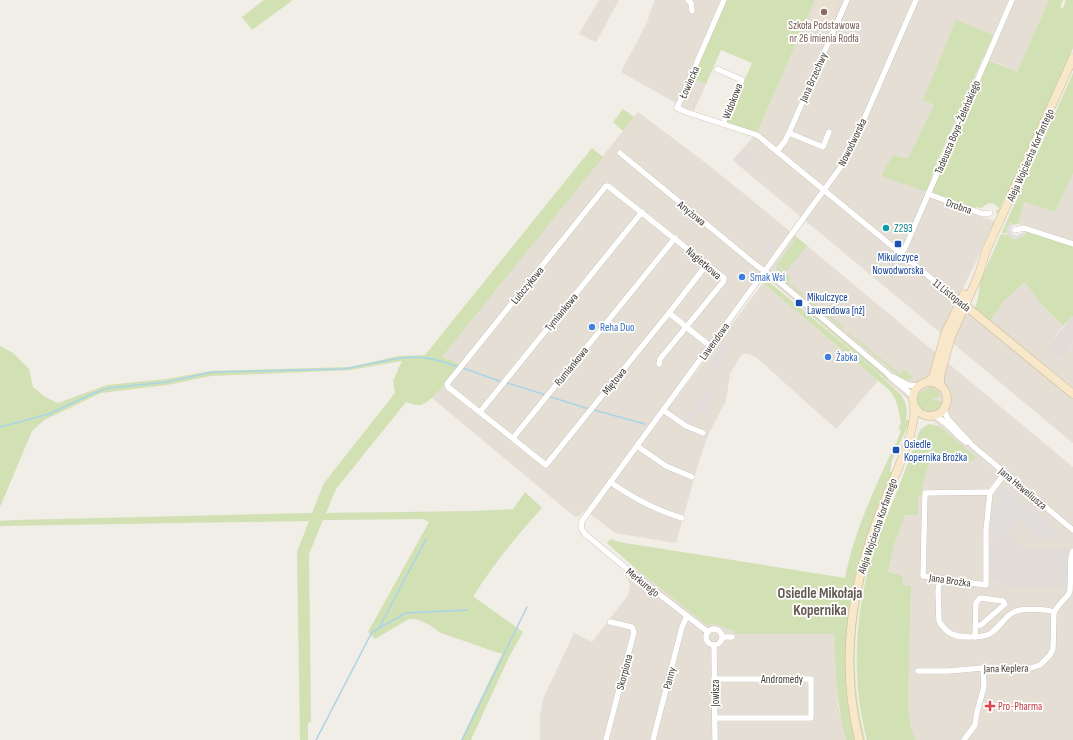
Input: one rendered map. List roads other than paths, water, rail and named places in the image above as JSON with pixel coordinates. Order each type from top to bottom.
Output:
[{"type":"main road","name":"Aleja Wojciecha Korfantego","points":[[922,385],[931,379],[945,334],[979,274],[986,251],[1073,58]]},
{"type":"main road","name":"Aleja Wojciecha Korfantego","points":[[940,386],[940,376],[962,304]]},
{"type":"main road","name":"11 Listopada","points":[[962,304],[1073,394]]},
{"type":"main road","points":[[933,383],[940,386],[946,394],[947,400],[942,411],[930,416],[919,412],[914,407],[913,397],[915,391],[922,385],[933,383]]},
{"type":"main road","name":"Aleja Wojciecha Korfantego","points":[[911,434],[914,407]]},
{"type":"main road","name":"Aleja Wojciecha Korfantego","points":[[859,740],[852,705],[849,670],[850,631],[855,595],[870,537],[911,434],[919,421],[930,416]]},
{"type":"street","points":[[688,0],[691,3],[692,12]]},
{"type":"street","name":"Łowiecka","points":[[724,0],[677,108],[757,135]]},
{"type":"street","name":"Jana Brzechwy","points":[[777,151],[789,133],[847,0]]},
{"type":"street","name":"Nowodworska","points":[[764,271],[843,164],[916,0]]},
{"type":"street","name":"Tadeusza Boya-Żeleńskiego","points":[[901,253],[905,248],[1012,0]]},
{"type":"street","name":"Widokowa","points":[[717,69],[742,80],[723,124]]},
{"type":"street","points":[[789,133],[823,147],[829,132]]},
{"type":"street","name":"11 Listopada","points":[[757,135],[962,304]]},
{"type":"street","name":"Anyżowa","points":[[620,153],[764,271]]},
{"type":"street","name":"Lubczykowa","points":[[513,438],[447,384],[606,186],[611,187],[674,238]]},
{"type":"street","name":"Drobna","points":[[928,194],[983,214],[990,213]]},
{"type":"street","name":"Tymiankowa","points":[[480,412],[642,212]]},
{"type":"street","points":[[1015,230],[1024,228],[1073,244]]},
{"type":"street","name":"Nagietkowa","points":[[659,364],[660,359],[724,280],[724,278],[674,238]]},
{"type":"street","name":"Rumiankowa","points":[[513,438],[674,238]]},
{"type":"street","name":"Miętowa","points":[[513,438],[546,465],[707,264]]},
{"type":"street","points":[[764,271],[777,280],[894,381],[908,391],[913,397]]},
{"type":"street","name":"Lawendowa","points":[[581,528],[582,521],[764,271]]},
{"type":"street","points":[[669,313],[710,346]]},
{"type":"street","points":[[887,374],[908,385],[922,385]]},
{"type":"street","name":"Jana Heweliusza","points":[[945,406],[946,416],[973,446]]},
{"type":"street","points":[[663,410],[686,426],[703,434]]},
{"type":"street","name":"Jana Heweliusza","points":[[930,416],[942,421],[956,435],[973,446],[1073,530]]},
{"type":"street","points":[[636,446],[666,466],[692,477]]},
{"type":"street","points":[[990,493],[1005,473]]},
{"type":"street","points":[[610,482],[633,498],[651,507],[682,518]]},
{"type":"street","name":"Jana Brożka","points":[[925,493],[990,493],[986,536],[986,585],[923,576],[925,493]]},
{"type":"street","name":"Merkurego","points":[[581,528],[584,533],[638,578],[708,632]]},
{"type":"street","points":[[940,579],[938,591],[939,621],[957,637],[983,637],[990,634],[1015,611],[1046,610],[1054,612],[1070,591],[1071,558],[1073,551]]},
{"type":"street","points":[[976,626],[981,625],[1005,604],[1003,601],[980,598],[977,600],[976,603],[976,626],[976,637]]},
{"type":"street","name":"Jana Keplera","points":[[918,671],[948,672],[983,668],[1031,668],[1040,665],[1050,655],[1053,649],[1054,612]]},
{"type":"street","name":"Panny","points":[[653,740],[682,626],[687,616]]},
{"type":"street","name":"Skorpiona","points":[[606,740],[634,632],[632,627],[610,622]]},
{"type":"street","points":[[708,632],[712,629],[717,629],[721,632],[723,637]]},
{"type":"street","name":"Jowisza","points":[[708,632],[706,635],[707,641],[714,646],[715,740]]},
{"type":"street","points":[[723,637],[732,637]]},
{"type":"street","points":[[714,646],[721,642],[723,637]]},
{"type":"street","points":[[964,740],[975,725],[984,687],[983,668]]},
{"type":"street","name":"Andromedy","points":[[714,679],[811,679],[811,718],[715,718]]},
{"type":"waterway","points":[[0,427],[49,414],[94,393],[109,388],[167,382],[212,372],[343,369],[411,357],[432,359],[459,367]]},
{"type":"waterway","points":[[463,368],[502,382]]},
{"type":"waterway","points":[[507,383],[546,395]]},
{"type":"waterway","points":[[551,397],[589,409]]},
{"type":"waterway","points":[[594,410],[645,424]]},
{"type":"waterway","points":[[379,628],[426,539]]},
{"type":"waterway","points":[[462,740],[527,607]]},
{"type":"waterway","points":[[316,740],[372,632],[406,613],[467,610]]},
{"type":"place","name":"Szkoła Podstawowa nr 26 imienia Rodła","points":[[824,12]]},
{"type":"place","name":"Z293","points":[[886,228]]},
{"type":"place","name":"Mikulczyce Nowodworska","points":[[898,244]]},
{"type":"place","name":"Smak Wsi","points":[[742,277]]},
{"type":"place","name":"Mikulczyce Lawendowa [nż]","points":[[799,303]]},
{"type":"place","name":"Reha Duo","points":[[592,327]]},
{"type":"place","name":"Żabka","points":[[828,357]]},
{"type":"place","name":"Osiedle Kopernika Brożka","points":[[896,450]]},
{"type":"place","name":"Pro-Pharma","points":[[990,706]]},
{"type":"district","name":"Osiedle Mikołaja Kopernika","points":[[820,602]]}]
